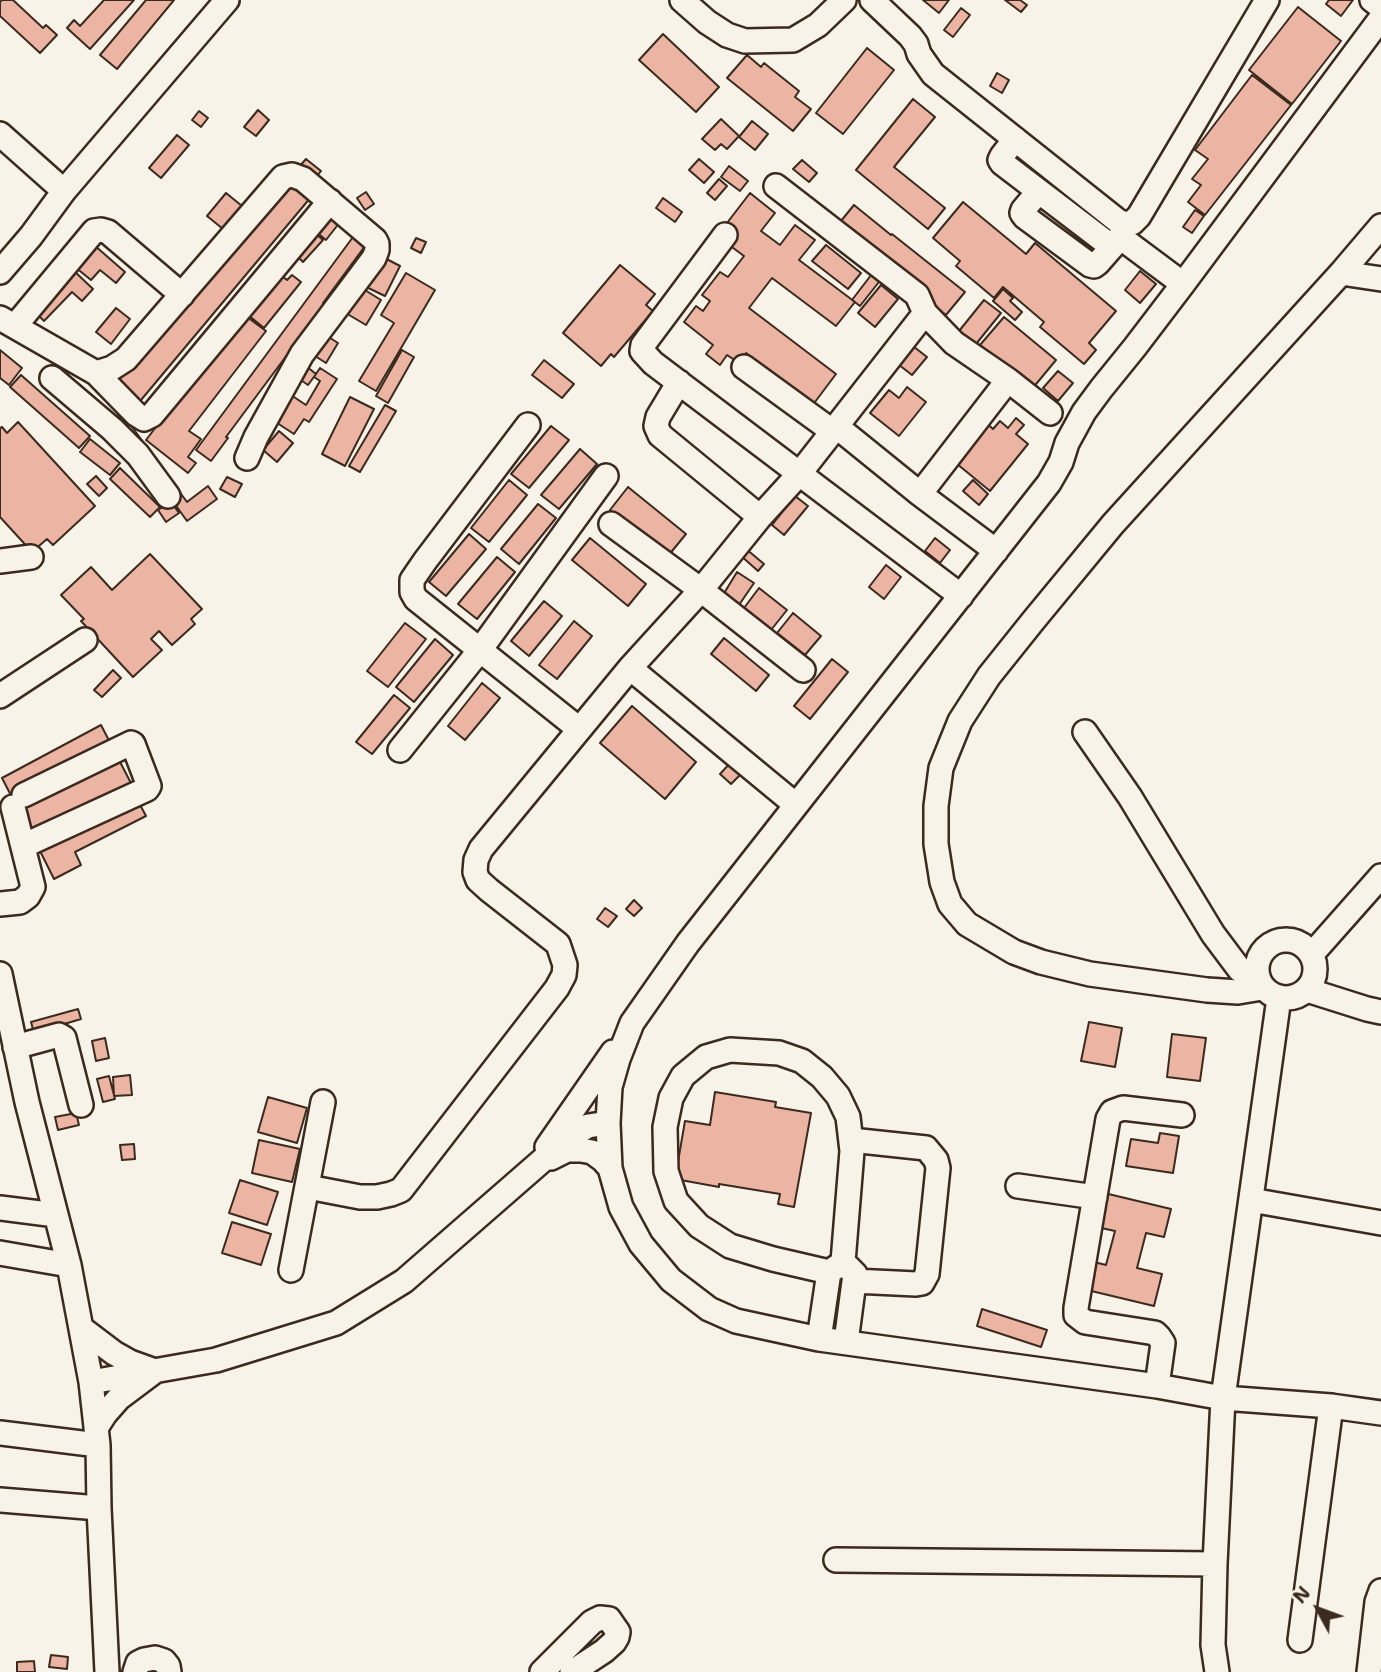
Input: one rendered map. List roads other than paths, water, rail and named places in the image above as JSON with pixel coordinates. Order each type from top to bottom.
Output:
[{"type":"street","points":[[0,272],[64,191],[227,0]]},
{"type":"street","points":[[681,0],[727,35],[745,41],[793,40],[818,25],[844,0]]},
{"type":"street","points":[[872,0],[910,36],[933,74],[1118,221],[1119,236],[1183,284]]},
{"type":"street","points":[[1015,139],[1000,160],[1039,191],[1022,213],[1094,266],[1139,216],[1267,0]]},
{"type":"street","points":[[1372,0],[1381,7]]},
{"type":"street","points":[[533,1168],[688,943],[1049,483],[1084,412],[1381,18]]},
{"type":"street","points":[[0,134],[64,191]]},
{"type":"street","points":[[96,373],[127,359],[283,177],[292,175],[303,179],[375,240],[377,250],[374,258],[302,354],[247,458]]},
{"type":"street","points":[[776,186],[916,295],[925,313],[954,343],[1050,413]]},
{"type":"street","points":[[183,295],[108,232],[94,231],[8,322],[96,373],[136,414],[145,419],[152,415],[330,201]]},
{"type":"street","points":[[1267,989],[1238,992],[1207,990],[1090,974],[1014,952],[967,924],[950,904],[942,882],[936,844],[936,806],[941,768],[960,721],[989,676],[1113,524],[1381,226]]},
{"type":"street","points":[[725,235],[643,345],[645,356],[961,596]]},
{"type":"street","points":[[1341,273],[1381,279]]},
{"type":"street","points":[[308,1186],[360,1197],[377,1197],[401,1190],[557,988],[564,975],[565,965],[558,944],[478,880],[475,872],[476,860],[481,849],[630,668],[701,590],[760,517],[800,473],[925,313]]},
{"type":"street","points":[[744,367],[834,429],[996,551]]},
{"type":"street","points":[[52,378],[138,455],[168,496]]},
{"type":"street","points":[[920,494],[1008,380]]},
{"type":"street","points":[[679,382],[658,418],[656,426],[660,435],[760,517]]},
{"type":"street","points":[[97,416],[118,395]]},
{"type":"street","points":[[528,425],[425,561],[412,580],[412,592],[416,600],[579,729]]},
{"type":"street","points":[[400,750],[480,650],[606,476]]},
{"type":"street","points":[[611,524],[803,670]]},
{"type":"street","points":[[0,561],[31,557]]},
{"type":"street","points":[[0,696],[85,640]]},
{"type":"street","points":[[630,668],[796,805]]},
{"type":"street","points":[[1086,733],[1130,797],[1213,934],[1240,970],[1267,989],[1289,999],[1307,990],[1313,981],[1315,963],[1306,947],[1288,939],[1279,940],[1263,950],[1256,969],[1267,989],[1251,1200],[1223,1398],[1213,1645],[1217,1672]]},
{"type":"street","points":[[0,904],[20,902],[28,896],[33,887],[23,846],[19,801],[133,744],[149,786],[147,789],[23,846]]},
{"type":"street","points":[[1312,954],[1381,876]]},
{"type":"street","points":[[0,974],[27,1102],[69,1265],[91,1381],[97,1436],[107,1672]]},
{"type":"street","points":[[1307,990],[1381,1012]]},
{"type":"street","points":[[632,1023],[610,1087],[610,1168],[621,1207],[641,1244],[671,1280],[709,1309],[736,1321],[819,1339],[1157,1386],[1223,1398],[1331,1406],[1381,1413]]},
{"type":"street","points":[[15,1046],[59,1035],[64,1038],[81,1105]]},
{"type":"street","points":[[846,1342],[842,1272],[852,1151],[848,1117],[838,1096],[822,1077],[802,1061],[779,1053],[730,1049],[706,1058],[682,1076],[671,1098],[665,1126],[666,1171],[676,1201],[699,1226],[730,1246],[773,1259],[842,1272],[916,1284],[922,1283],[927,1274],[938,1168],[936,1160],[926,1148],[851,1140]]},
{"type":"street","points":[[291,1270],[323,1102]]},
{"type":"street","points":[[1157,1386],[1163,1343],[1155,1333],[1085,1322],[1076,1315],[1076,1308],[1108,1119],[1112,1111],[1123,1108],[1182,1115]]},
{"type":"street","points":[[91,1381],[216,1360],[336,1322],[404,1281],[568,1138],[589,1126],[608,1123]]},
{"type":"street","points":[[533,1168],[567,1150],[592,1152],[610,1168]]},
{"type":"street","points":[[1018,1186],[1095,1197]]},
{"type":"street","points":[[1251,1200],[1381,1223]]},
{"type":"street","points":[[0,1208],[56,1215]]},
{"type":"street","points":[[0,1253],[69,1265]]},
{"type":"street","points":[[819,1339],[842,1272]]},
{"type":"street","points":[[82,1328],[114,1353],[155,1371]]},
{"type":"street","points":[[97,1436],[105,1413],[119,1398],[155,1371]]},
{"type":"street","points":[[1300,1640],[1331,1406]]},
{"type":"street","points":[[0,1433],[97,1436]]},
{"type":"street","points":[[0,1500],[99,1508]]},
{"type":"street","points":[[836,1560],[1215,1564]]},
{"type":"street","points":[[1369,1672],[1377,1602],[1381,1591]]},
{"type":"street","points":[[542,1672],[593,1622],[600,1618],[609,1619],[618,1632],[614,1642],[572,1672]]},
{"type":"street","points":[[135,1672],[138,1663],[155,1658],[164,1661],[169,1672]]}]
